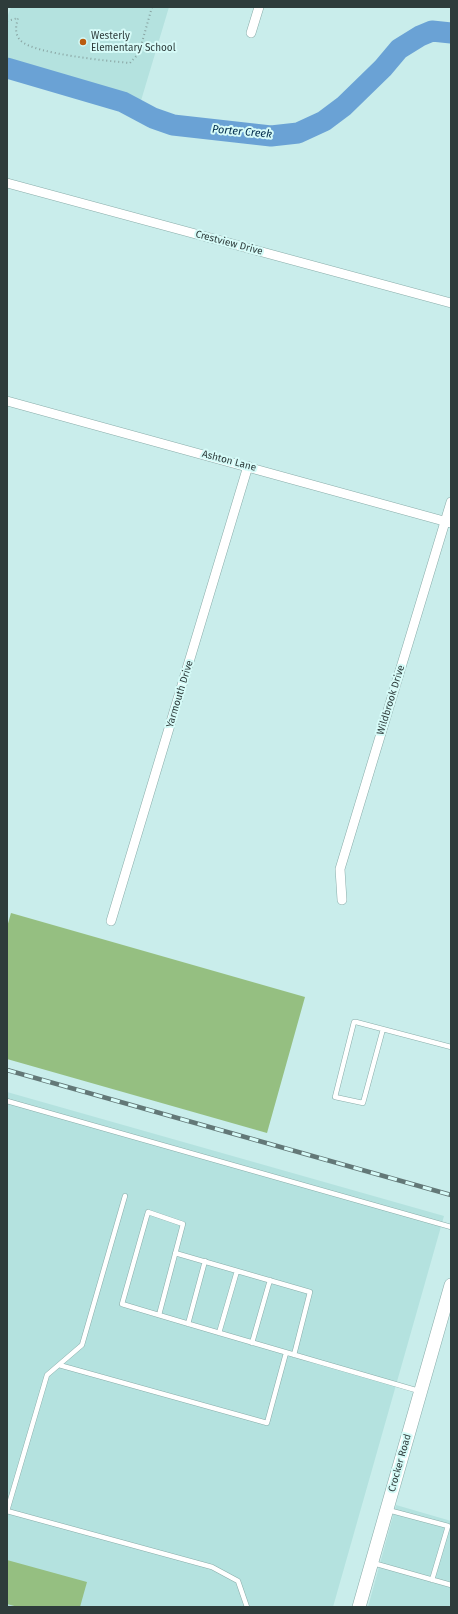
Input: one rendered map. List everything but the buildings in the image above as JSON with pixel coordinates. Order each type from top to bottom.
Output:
[{"type":"main road","name":"Crocker Road","points":[[359,1607],[421,1391],[446,1320],[451,1285]]},
{"type":"street","points":[[251,33],[258,7]]},
{"type":"street","name":"Crestview Drive","points":[[7,184],[451,303]]},
{"type":"street","name":"Ashton Lane","points":[[7,401],[448,522]]},
{"type":"street","name":"Yarmouth Drive","points":[[111,921],[248,466]]},
{"type":"street","name":"Wildbrook Drive","points":[[342,900],[340,869],[448,522],[451,502]]},
{"type":"lane","points":[[383,1029],[363,1103],[335,1097],[354,1022],[383,1029],[451,1047]]},
{"type":"lane","points":[[7,1101],[451,1227]]},
{"type":"lane","points":[[125,1196],[82,1345],[47,1375],[7,1511],[212,1567],[238,1581],[247,1607]]},
{"type":"lane","points":[[158,1315],[183,1224],[148,1212],[122,1304],[158,1315],[188,1324],[286,1353],[421,1391]]},
{"type":"lane","points":[[175,1252],[310,1292],[294,1355]]},
{"type":"lane","points":[[188,1324],[205,1261]]},
{"type":"lane","points":[[219,1333],[237,1271]]},
{"type":"lane","points":[[252,1343],[270,1280]]},
{"type":"lane","points":[[59,1365],[267,1423],[286,1353]]},
{"type":"lane","points":[[387,1510],[449,1527],[432,1580]]},
{"type":"lane","points":[[372,1562],[451,1585]]},
{"type":"path","points":[[7,21],[18,18],[15,31],[20,41],[30,46],[88,59],[130,63],[139,53],[152,7]]},
{"type":"shaded area","name":"Westerly Elementary School","points":[[11,7],[169,7],[140,104],[7,66],[7,18]]},
{"type":"shaded area","points":[[7,1092],[444,1216],[333,1607],[7,1607]]},
{"type":"shaded area","points":[[396,1505],[451,1521],[451,1607],[368,1607]]},
{"type":"green space","points":[[11,913],[305,997],[267,1133],[7,1059],[7,927]]},
{"type":"green space","points":[[7,1560],[87,1582],[80,1607],[18,1607],[7,1604]]},
{"type":"waterway","name":"Porter Creek","points":[[7,68],[123,102],[153,118],[173,125],[271,136],[298,133],[324,121],[344,106],[383,68],[399,49],[420,36],[432,31],[451,33]]},
{"type":"railway","points":[[7,1070],[451,1195]]},
{"type":"place","name":"Westerly Elementary School","points":[[83,42]]}]
